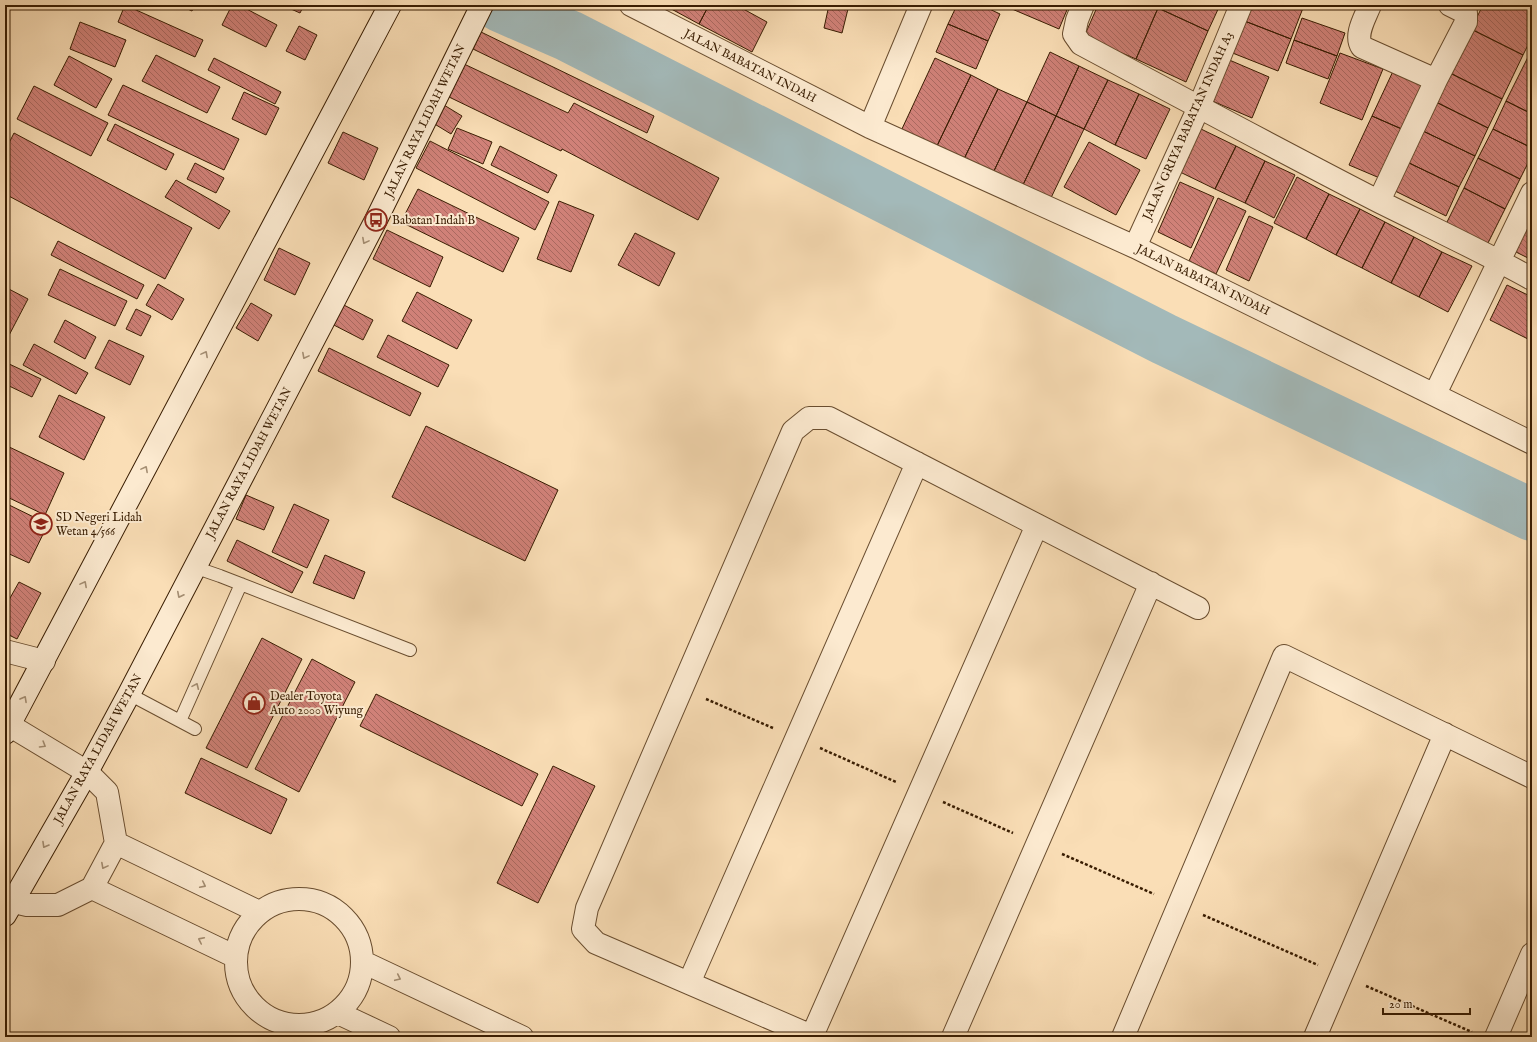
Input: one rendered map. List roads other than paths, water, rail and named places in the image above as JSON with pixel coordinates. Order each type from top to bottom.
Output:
[{"type":"street","points":[[7,906],[58,905],[92,888],[116,843],[107,792],[87,772],[7,729],[390,5]]},
{"type":"street","name":"JALAN RAYA LIDAH WETAN","points":[[7,906],[87,772],[129,694],[376,220],[482,5]]},
{"type":"street","name":"JALAN BABATAN INDAH","points":[[631,5],[870,127],[1134,247],[1532,443]]},
{"type":"street","points":[[870,127],[921,5]]},
{"type":"street","points":[[1083,5],[1076,20],[1074,34],[1081,44],[1379,201],[1500,261],[1532,279]]},
{"type":"street","name":"JALAN GRIYA BABATAN INDAH A3","points":[[1134,247],[1199,107],[1241,5]]},
{"type":"street","points":[[1370,5],[1359,33],[1358,42],[1362,47],[1436,80]]},
{"type":"street","points":[[1379,201],[1436,80],[1466,22],[1466,13],[1450,5]]},
{"type":"street","points":[[1435,394],[1532,193]]},
{"type":"street","points":[[1037,525],[813,1037],[596,943],[583,929],[587,908],[793,430],[809,418],[829,418],[917,463],[1198,608]]},
{"type":"street","points":[[689,983],[917,463]]},
{"type":"street","points":[[953,1037],[1151,584]]},
{"type":"street","points":[[5,651],[44,661]]},
{"type":"street","points":[[1123,1037],[1284,656],[1532,777]]},
{"type":"street","points":[[1315,1037],[1445,734]]},
{"type":"street","points":[[116,843],[259,912]]},
{"type":"street","points":[[92,888],[236,957]]},
{"type":"street","points":[[313,899],[338,912],[356,934],[363,962],[356,990],[338,1013],[316,1024],[292,1026],[269,1018],[250,1003],[238,981],[236,957],[243,932],[259,912],[285,900],[313,899]]},
{"type":"street","points":[[1486,1035],[1532,954]]},
{"type":"street","points":[[363,962],[522,1037]]},
{"type":"street","points":[[338,1013],[389,1037]]},
{"type":"lane","points":[[194,567],[410,650]]},
{"type":"lane","points":[[180,721],[241,584]]},
{"type":"lane","points":[[129,694],[195,729]]},
{"type":"waterway","points":[[500,6],[569,36],[1164,339],[1532,515]]},
{"type":"place","name":"Babatan Indah B","points":[[376,220]]},
{"type":"place","name":"SD Negeri Lidah Wetan 4/566","points":[[41,524]]},
{"type":"place","name":"Dealer Toyota Auto 2000 Wiyung","points":[[254,703]]}]
